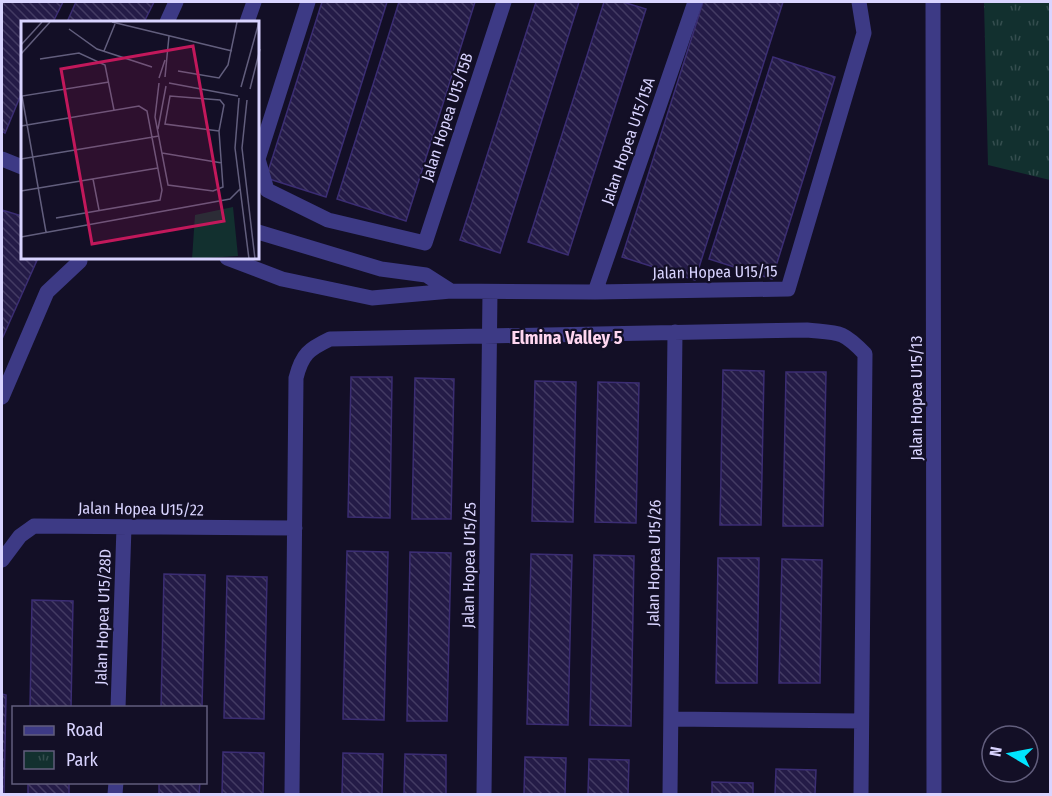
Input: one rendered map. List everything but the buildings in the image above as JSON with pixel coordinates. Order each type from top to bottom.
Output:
[{"type":"street","points":[[167,21],[176,2]]},
{"type":"street","points":[[247,21],[254,2]]},
{"type":"street","points":[[260,153],[308,2]]},
{"type":"street","name":"Jalan Hopea U15/15B","points":[[260,166],[267,190],[328,220],[425,243],[504,2]]},
{"type":"street","name":"Jalan Hopea U15/15A","points":[[595,292],[695,2]]},
{"type":"street","name":"Jalan Hopea U15/15","points":[[232,260],[282,279],[372,298],[452,291],[595,292],[788,289],[864,33],[859,2]]},
{"type":"street","name":"Jalan Hopea U15/13","points":[[933,2],[934,795]]},
{"type":"street","points":[[2,159],[21,167]]},
{"type":"street","points":[[260,233],[381,269],[426,275],[452,291]]},
{"type":"street","points":[[2,397],[47,292],[80,261]]},
{"type":"street","name":"Jalan Hopea U15/25","points":[[484,795],[490,292]]},
{"type":"street","points":[[292,795],[297,378],[301,360],[314,347],[330,339],[807,330],[841,333],[853,341],[865,354],[861,795]]},
{"type":"street","name":"Jalan Hopea U15/26","points":[[670,795],[675,332]]},
{"type":"street","name":"Jalan Hopea U15/22","points":[[2,560],[20,536],[34,526],[295,528]]},
{"type":"street","name":"Jalan Hopea U15/28D","points":[[118,706],[124,527]]},
{"type":"street","points":[[671,719],[861,721]]},
{"type":"green space","points":[[984,2],[1050,2],[1050,180],[988,165]]},
{"type":"district","name":"Elmina Valley 5","points":[[567,338]]}]
